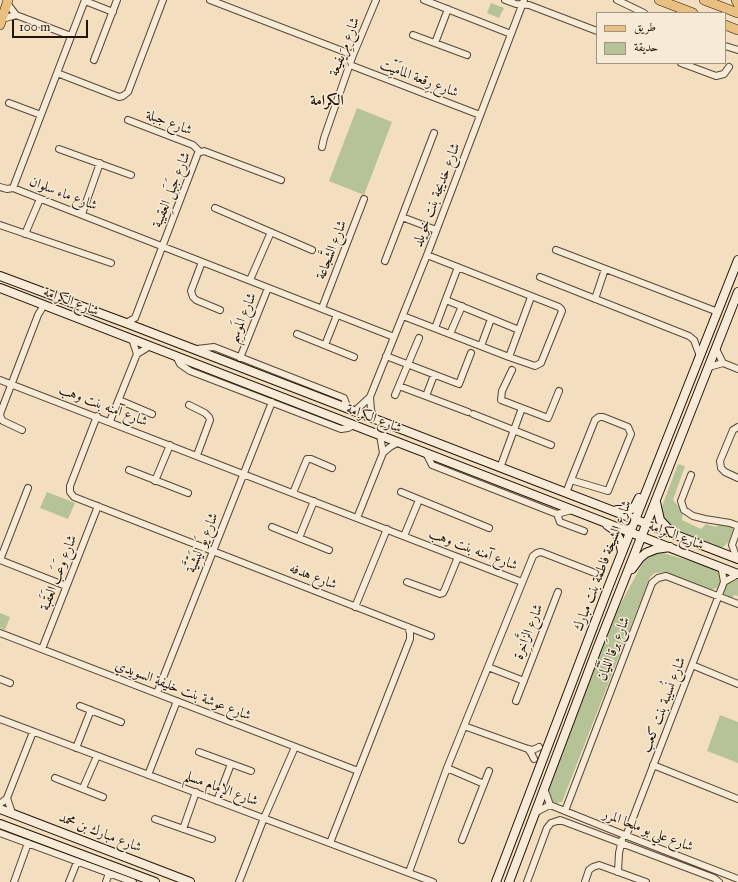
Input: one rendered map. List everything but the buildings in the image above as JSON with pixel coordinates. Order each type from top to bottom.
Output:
[{"type":"main road","points":[[659,0],[690,12]]},
{"type":"main road","points":[[704,0],[738,13]]},
{"type":"main road","points":[[1,22],[7,1]]},
{"type":"main road","points":[[726,25],[738,30]]},
{"type":"main road","name":"شارع الشيخة فاطمة بنت مبارك","points":[[496,882],[647,488],[738,260]]},
{"type":"main road","name":"شارع الكرامة","points":[[0,276],[126,323],[737,559]]},
{"type":"main road","name":"شارع الكرامة","points":[[0,288],[738,574]]},
{"type":"main road","name":"شارع الشيخة فاطمة بنت مبارك","points":[[509,882],[625,578],[738,292]]},
{"type":"main road","points":[[609,510],[630,510],[635,506],[641,494],[647,488]]},
{"type":"main road","points":[[656,500],[660,520],[676,536]]},
{"type":"main road","points":[[598,519],[614,530],[618,535],[622,544],[622,554]]},
{"type":"main road","points":[[625,578],[640,558],[646,553],[656,549],[671,547]]},
{"type":"main road","name":"شارع مبارك بن محمد","points":[[0,809],[190,882]]},
{"type":"main road","name":"شارع مبارك بن محمد","points":[[0,824],[155,882]]},
{"type":"street","points":[[85,0],[112,12]]},
{"type":"street","name":"شارع ماء سِلوان","points":[[85,0],[13,188],[394,337]]},
{"type":"street","points":[[94,60],[117,0]]},
{"type":"street","points":[[57,73],[119,96],[123,96],[128,92],[163,0]]},
{"type":"street","points":[[210,0],[353,55]]},
{"type":"street","name":"شارع مِرَيفِيعة","points":[[322,147],[353,55],[376,0]]},
{"type":"street","points":[[424,0],[511,34]]},
{"type":"street","points":[[505,0],[523,2],[596,31]]},
{"type":"street","points":[[532,6],[534,0]]},
{"type":"street","points":[[617,0],[642,12]]},
{"type":"street","points":[[7,1],[16,15],[71,36]]},
{"type":"street","name":"شارع خديجة بنت خويلد","points":[[351,410],[370,397],[427,255],[523,2]]},
{"type":"street","points":[[435,43],[448,9]]},
{"type":"street","points":[[1,22],[16,15]]},
{"type":"street","points":[[413,35],[467,55]]},
{"type":"street","points":[[726,46],[738,50]]},
{"type":"street","name":"شارع رِقعة المامَيِّت","points":[[350,65],[480,115]]},
{"type":"street","points":[[690,65],[712,74],[721,75],[726,72],[729,67]]},
{"type":"street","points":[[9,103],[41,115]]},
{"type":"street","name":"شارع جبلة","points":[[128,120],[193,145],[200,152]]},
{"type":"street","points":[[385,261],[434,133]]},
{"type":"street","points":[[59,149],[131,175]]},
{"type":"street","name":"شارع جَبَل العِقيبة","points":[[135,318],[197,155],[200,152],[204,151],[281,180]]},
{"type":"street","points":[[82,214],[100,163]]},
{"type":"street","points":[[0,187],[7,189],[13,188]]},
{"type":"street","points":[[25,234],[40,199]]},
{"type":"street","name":"شارع الشَّجاعة","points":[[322,308],[364,199]]},
{"type":"street","points":[[214,208],[312,250]]},
{"type":"street","points":[[402,216],[436,230]]},
{"type":"street","points":[[0,225],[111,263]]},
{"type":"street","points":[[250,280],[271,232]]},
{"type":"street","points":[[556,250],[718,312]]},
{"type":"street","points":[[403,316],[509,358],[538,366],[541,363],[562,311],[559,307],[427,255]]},
{"type":"street","points":[[202,262],[191,292],[192,297],[220,310]]},
{"type":"street","points":[[435,328],[458,267]]},
{"type":"street","points":[[595,299],[605,269]]},
{"type":"street","points":[[540,277],[689,336],[694,340],[700,356]]},
{"type":"street","name":"شارع المَوسِم","points":[[240,358],[268,288]]},
{"type":"street","points":[[509,358],[532,296]]},
{"type":"street","points":[[446,300],[519,330]]},
{"type":"street","points":[[22,430],[3,421],[0,414],[38,315],[44,305]]},
{"type":"street","points":[[450,334],[462,306]]},
{"type":"street","points":[[325,345],[337,315]]},
{"type":"street","points":[[126,323],[135,318],[139,328]]},
{"type":"street","points":[[480,346],[491,319]]},
{"type":"street","points":[[297,334],[354,357]]},
{"type":"street","points":[[395,395],[419,338]]},
{"type":"street","points":[[132,339],[137,354]]},
{"type":"street","points":[[110,421],[137,354],[150,346]]},
{"type":"street","points":[[195,350],[214,347],[344,398],[351,410]]},
{"type":"street","points":[[716,348],[723,363]]},
{"type":"street","points":[[386,356],[459,384],[471,353]]},
{"type":"street","points":[[176,356],[180,364],[190,371],[341,429],[354,425]]},
{"type":"street","points":[[709,367],[723,363],[738,369]]},
{"type":"street","points":[[512,370],[502,391],[501,400],[548,418],[559,391]]},
{"type":"street","points":[[426,396],[434,375]]},
{"type":"street","name":"شارع آمنه بنت وهب","points":[[0,380],[110,421],[522,582],[447,768],[409,872]]},
{"type":"street","points":[[400,386],[551,445]]},
{"type":"street","points":[[370,397],[374,419]]},
{"type":"street","points":[[119,400],[152,414]]},
{"type":"street","name":"شارع يَو اليَشِّيَّة","points":[[157,693],[272,402]]},
{"type":"street","points":[[188,405],[205,413],[210,420],[197,455]]},
{"type":"street","points":[[500,468],[522,408]]},
{"type":"street","name":"شارع هدفه","points":[[97,416],[70,486],[70,492],[74,497],[431,636]]},
{"type":"street","points":[[566,493],[571,480],[595,420],[599,417],[603,417],[628,427],[631,434],[608,491],[571,480]]},
{"type":"street","points":[[738,427],[733,430],[720,461],[721,468],[725,472],[738,478]]},
{"type":"street","points":[[380,435],[383,453]]},
{"type":"street","points":[[358,518],[383,453],[399,442]]},
{"type":"street","points":[[155,481],[170,445]]},
{"type":"street","points":[[426,453],[432,465],[557,514],[572,510]]},
{"type":"street","points":[[293,493],[307,460],[311,459],[332,468]]},
{"type":"street","points":[[128,470],[188,493]]},
{"type":"street","points":[[691,475],[681,501],[684,510],[693,516],[730,523],[738,527],[732,545],[737,559]]},
{"type":"street","points":[[28,488],[0,560],[66,586]]},
{"type":"street","points":[[401,492],[489,528]]},
{"type":"street","points":[[404,536],[419,500]]},
{"type":"street","points":[[299,538],[314,501]]},
{"type":"street","name":"شارع وَعَب العَقَبة","points":[[42,649],[98,506]]},
{"type":"street","points":[[557,514],[560,522],[584,531]]},
{"type":"street","points":[[272,528],[329,550]]},
{"type":"street","points":[[355,607],[387,529]]},
{"type":"street","points":[[718,552],[732,545]]},
{"type":"street","points":[[522,582],[533,556],[541,552],[595,573]]},
{"type":"street","points":[[407,582],[440,594],[443,593],[446,589],[458,557]]},
{"type":"street","points":[[720,567],[724,582],[738,574]]},
{"type":"street","name":"شارع بَرقا اللَّيَّان","points":[[565,812],[652,583],[658,578],[666,576],[738,604]]},
{"type":"street","name":"شارع نُسيبة بنت كعب","points":[[624,835],[653,765],[724,582]]},
{"type":"street","name":"شارع الزَّاخِرة","points":[[516,701],[558,592]]},
{"type":"street","points":[[330,843],[410,639],[408,627]]},
{"type":"street","name":"شارع عوشة بنت خليفة السويدي","points":[[0,632],[358,771]]},
{"type":"street","points":[[692,665],[738,684]]},
{"type":"street","name":"شارع الزَّاخِرة","points":[[488,667],[524,681]]},
{"type":"street","points":[[0,679],[10,683]]},
{"type":"street","points":[[148,775],[177,701]]},
{"type":"street","points":[[80,706],[121,722]]},
{"type":"street","points":[[76,748],[90,710]]},
{"type":"street","name":"شارع الإمام مسلم","points":[[0,719],[433,882]]},
{"type":"street","points":[[464,726],[528,749],[532,750],[539,747]]},
{"type":"street","points":[[0,804],[7,798],[33,732]]},
{"type":"street","points":[[239,882],[264,818],[295,747]]},
{"type":"street","points":[[528,749],[534,759]]},
{"type":"street","points":[[199,752],[250,772]]},
{"type":"street","points":[[83,788],[97,756]]},
{"type":"street","points":[[217,800],[231,764]]},
{"type":"street","points":[[653,765],[738,799]]},
{"type":"street","points":[[447,768],[484,784]]},
{"type":"street","points":[[462,840],[489,771]]},
{"type":"street","points":[[55,778],[103,796]]},
{"type":"street","points":[[534,814],[550,805],[544,788]]},
{"type":"street","points":[[183,829],[196,792]]},
{"type":"street","points":[[7,798],[12,813]]},
{"type":"street","name":"شارع علي بو ملحا المرر","points":[[550,805],[738,879]]},
{"type":"street","points":[[155,819],[212,839]]},
{"type":"street","points":[[527,882],[547,828],[555,821],[564,821],[714,878],[718,882]]},
{"type":"street","points":[[0,833],[133,882]]},
{"type":"street","points":[[618,872],[619,853],[624,835]]},
{"type":"street","points":[[14,882],[28,843]]},
{"type":"street","points":[[69,882],[77,862]]},
{"type":"street","points":[[585,882],[589,870],[599,865],[646,882]]},
{"type":"street","points":[[106,882],[109,873]]},
{"type":"green space","points":[[491,3],[504,8],[499,18],[487,13]]},
{"type":"green space","points":[[357,108],[392,122],[364,195],[329,181]]},
{"type":"green space","points":[[678,464],[685,466],[673,500],[683,512],[682,520],[701,529],[706,524],[715,527],[722,524],[732,526],[733,530],[729,542],[723,547],[717,548],[677,530],[668,523],[663,516],[661,509]]},
{"type":"green space","points":[[47,492],[75,503],[68,519],[40,508]]},
{"type":"green space","points":[[659,552],[708,566],[719,571],[720,582],[717,588],[711,590],[664,572],[655,573],[650,577],[562,802],[551,802],[545,790],[616,612],[645,559]]},
{"type":"green space","points":[[734,578],[738,578],[738,596],[734,595],[732,599],[724,594],[724,589],[725,584]]},
{"type":"green space","points":[[0,613],[10,617],[5,630],[0,628]]},
{"type":"green space","points":[[720,715],[738,722],[738,763],[707,751]]},
{"type":"district","name":"الكرامة","points":[[327,101]]}]
